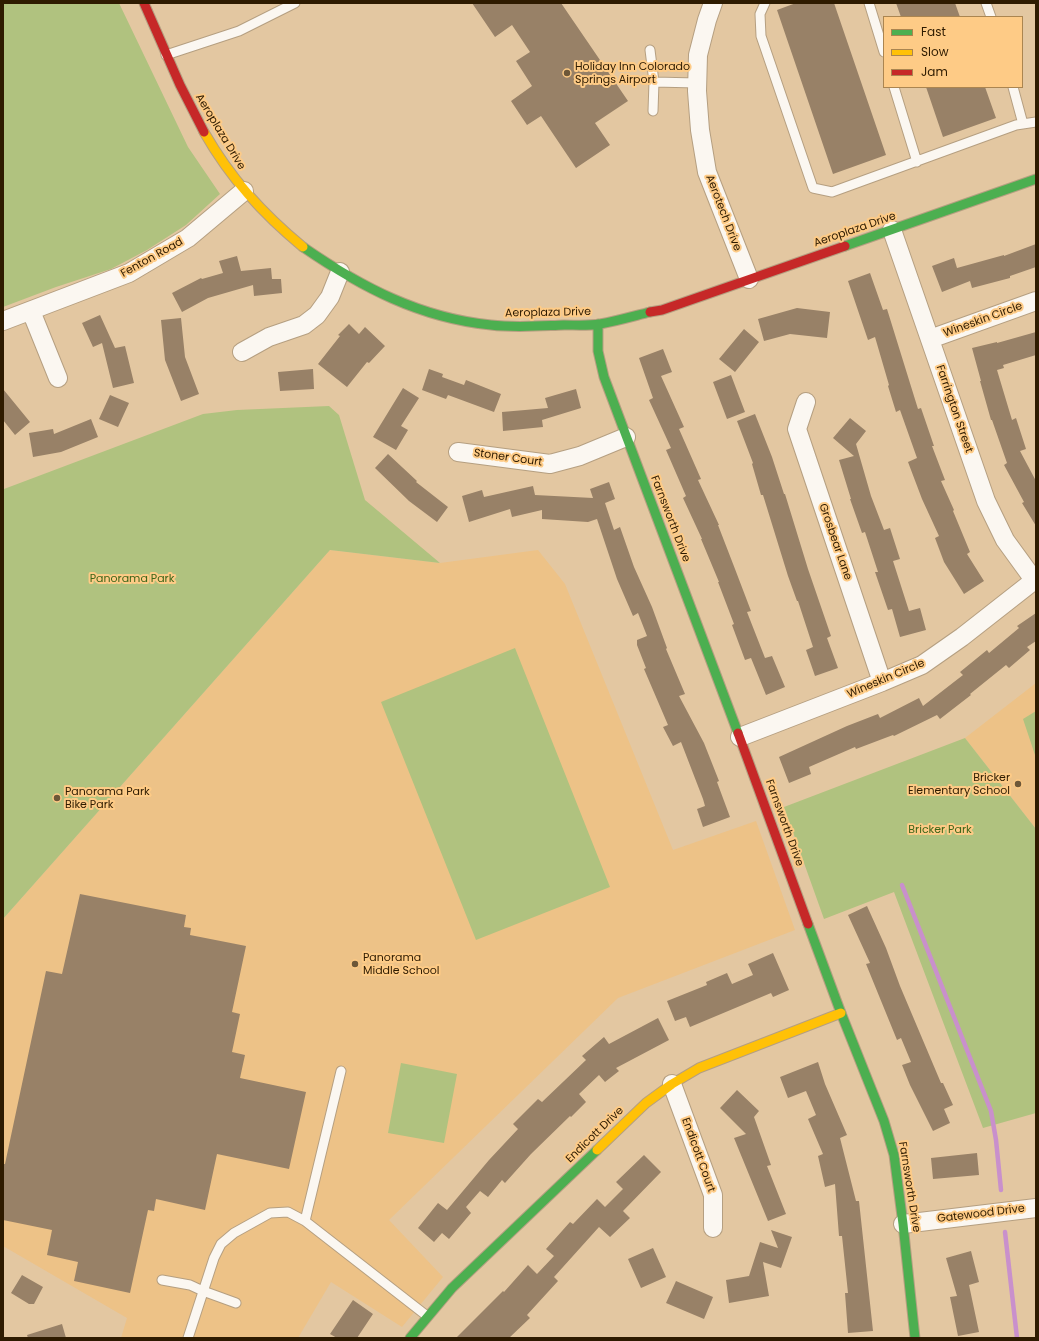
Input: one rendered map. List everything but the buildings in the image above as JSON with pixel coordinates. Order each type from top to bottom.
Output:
[{"type":"street","name":"Aeroplaza Drive","points":[[144,3],[183,94],[203,131],[223,164],[244,191],[272,222],[310,253],[340,272],[386,297],[428,313],[480,324],[522,327],[598,324],[662,310],[1036,179]]},
{"type":"street","name":"Aerotech Drive","points":[[713,3],[698,55],[697,83],[700,130],[707,172],[749,279]]},
{"type":"street","name":"Fenton Road","points":[[3,321],[129,273],[188,238],[244,191]]},
{"type":"street","name":"Farrington Street","points":[[892,230],[986,501],[1004,540],[1035,579]]},
{"type":"street","points":[[242,352],[269,337],[304,325],[317,315],[330,297],[340,272]]},
{"type":"street","name":"Wineskin Circle","points":[[930,339],[1036,301]]},
{"type":"street","points":[[31,311],[58,378]]},
{"type":"street","name":"Farnsworth Drive","points":[[598,324],[598,351],[604,377],[740,737],[841,1013],[884,1121],[894,1155],[915,1338]]},
{"type":"street","name":"Grosbear Lane","points":[[806,402],[797,429],[882,682]]},
{"type":"street","name":"Stoner Court","points":[[458,452],[550,464],[580,456],[626,437]]},
{"type":"street","name":"Wineskin Circle","points":[[740,737],[922,665],[962,637],[1035,579]]},
{"type":"street","name":"Endicott Drive","points":[[410,1338],[452,1288],[646,1103],[672,1084],[699,1068],[841,1013]]},
{"type":"street","name":"Endicott Court","points":[[672,1084],[714,1195],[713,1228]]},
{"type":"street","name":"Gatewood Drive","points":[[903,1224],[1036,1208]]},
{"type":"lane","points":[[166,55],[239,31],[280,6],[295,3]]},
{"type":"lane","points":[[765,3],[760,14],[761,36],[813,188],[832,192],[1016,125],[1036,122]]},
{"type":"lane","points":[[869,3],[883,49]]},
{"type":"lane","points":[[986,3],[991,16]]},
{"type":"lane","points":[[650,50],[654,82],[653,111]]},
{"type":"lane","points":[[654,82],[697,83]]},
{"type":"lane","points":[[894,88],[917,162]]},
{"type":"lane","points":[[1013,88],[1023,124]]},
{"type":"lane","points":[[305,1221],[341,1071]]},
{"type":"lane","points":[[188,1338],[214,1258],[221,1244],[234,1233],[270,1213],[288,1212],[305,1221],[427,1316]]},
{"type":"lane","points":[[162,1280],[190,1285],[236,1303]]},
{"type":"shaded area","name":"Panorama Middle School","points":[[330,550],[440,563],[538,550],[565,584],[673,850],[756,821],[795,930],[618,998],[389,1220],[443,1277],[402,1327],[331,1282],[298,1338],[121,1338],[127,1318],[3,1246],[3,919]]},
{"type":"shaded area","name":"Bricker Elementary School","points":[[1036,683],[1036,829],[965,738]]},
{"type":"green space","points":[[3,3],[119,3],[188,147],[220,194],[186,225],[147,250],[111,269],[56,287],[3,307]]},
{"type":"green space","name":"Panorama Park","points":[[329,406],[339,415],[365,500],[440,563],[330,550],[3,919],[3,486],[4,489],[203,414],[237,410]]},
{"type":"green space","points":[[515,648],[610,887],[476,940],[381,702]]},
{"type":"green space","points":[[1036,711],[1036,758],[1023,719]]},
{"type":"green space","name":"Bricker Park","points":[[965,738],[1036,829],[1036,1113],[983,1128],[894,892],[824,919],[784,807]]},
{"type":"green space","points":[[401,1063],[457,1074],[444,1143],[388,1133]]},
{"type":"waterway","points":[[902,885],[991,1111],[996,1140],[1001,1190]]},
{"type":"waterway","points":[[1005,1232],[1017,1338]]},
{"type":"traffic: fast","points":[[845,246],[1036,179]]},
{"type":"traffic: fast","points":[[303,247],[347,275],[392,298],[416,308],[465,321],[509,326],[591,325],[650,312]]},
{"type":"traffic: fast","points":[[598,324],[598,351],[604,377],[738,733]]},
{"type":"traffic: fast","points":[[808,924],[841,1013],[884,1121],[894,1155],[915,1338]]},
{"type":"traffic: fast","points":[[410,1338],[452,1288],[597,1150]]},
{"type":"traffic: slow","points":[[204,132],[225,165],[248,194],[274,221],[303,247]]},
{"type":"traffic: slow","points":[[597,1150],[646,1103],[672,1084],[699,1068],[841,1013]]},
{"type":"traffic: jam","points":[[144,3],[180,85],[204,132]]},
{"type":"traffic: jam","points":[[650,312],[662,310],[845,246]]},
{"type":"traffic: jam","points":[[738,733],[808,924]]},
{"type":"place","name":"Holiday Inn Colorado Springs Airport","points":[[567,73]]},
{"type":"place","name":"Bricker Elementary School","points":[[1018,784]]},
{"type":"place","name":"Panorama Park Bike Park","points":[[57,798]]},
{"type":"place","name":"Panorama Middle School","points":[[355,964]]}]
